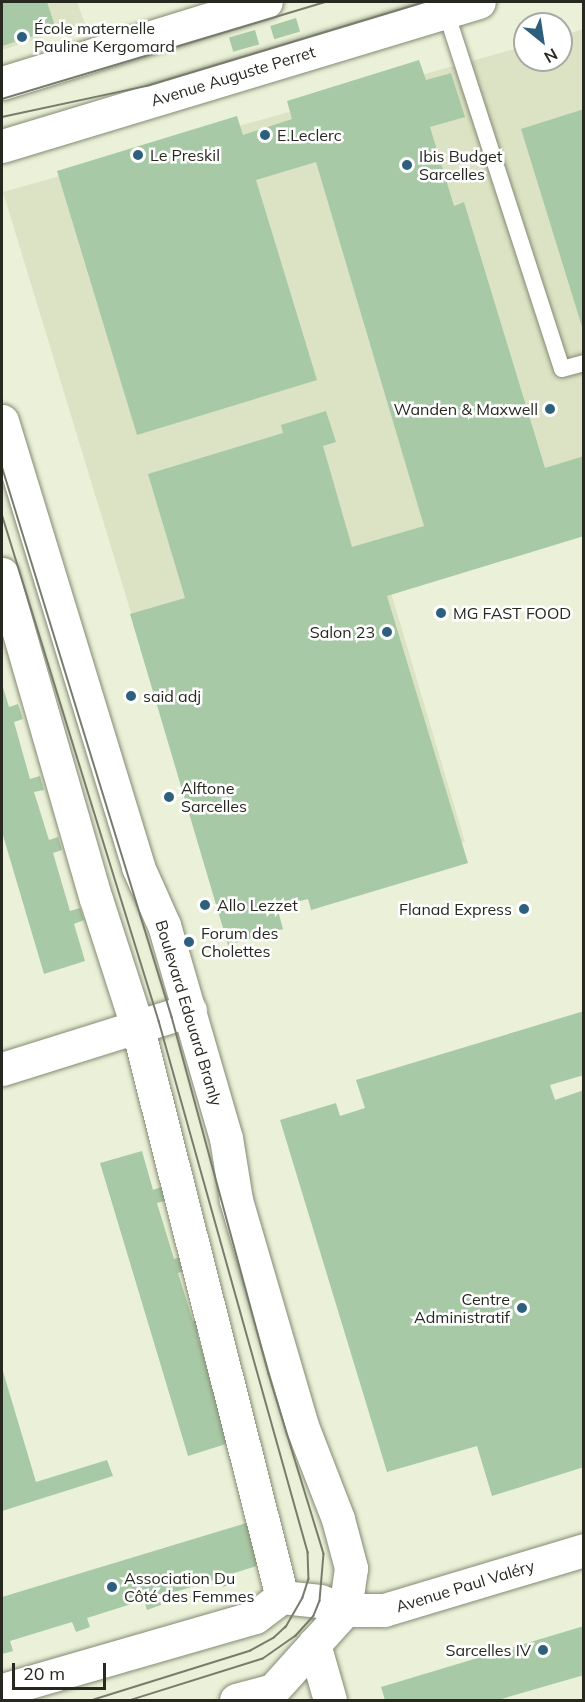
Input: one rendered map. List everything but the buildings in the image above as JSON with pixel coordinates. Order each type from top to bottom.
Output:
[{"type":"street","points":[[2,82],[266,2]]},
{"type":"street","name":"Avenue Auguste Perret","points":[[2,146],[398,14],[463,5]]},
{"type":"street","name":"Boulevard Edouard Branly","points":[[2,420],[138,867],[164,925],[190,1010],[226,1138],[236,1200],[302,1426],[338,1519],[351,1568],[345,1610]]},
{"type":"street","points":[[2,574],[96,899],[138,1029],[282,1596],[255,1617],[2,1690]]},
{"type":"street","points":[[2,1069],[138,1029],[190,1010]]},
{"type":"street","name":"Avenue Paul Valéry","points":[[282,1596],[320,1601],[345,1610],[384,1610],[584,1550]]},
{"type":"street","points":[[252,1698],[273,1690],[345,1610]]},
{"type":"street","points":[[314,1644],[330,1701]]},
{"type":"lane","points":[[463,5],[562,369],[584,363]]},
{"type":"shaded area","name":"École maternelle Pauline Kergomard","points":[[2,2],[77,2],[85,24],[2,50]]},
{"type":"shaded area","points":[[583,29],[583,509],[384,569],[465,842],[223,915],[3,192],[513,49],[513,72],[573,72],[573,32]]},
{"type":"tram line","points":[[2,99],[326,2]]},
{"type":"tram line","points":[[2,117],[147,86],[425,2]]},
{"type":"tram line","points":[[2,466],[172,1017],[269,1374],[324,1554],[320,1601],[314,1616],[296,1636],[263,1659],[132,1700]]},
{"type":"tram line","points":[[2,514],[159,1021],[308,1552],[309,1579],[303,1598],[286,1627],[274,1638],[251,1651],[94,1700]]},
{"type":"place","name":"École maternelle Pauline Kergomard","points":[[22,37]]},
{"type":"place","name":"E.Leclerc","points":[[265,135]]},
{"type":"place","name":"Le Preskil","points":[[138,155]]},
{"type":"place","name":"Ibis Budget Sarcelles","points":[[407,165]]},
{"type":"place","name":"Wanden & Maxwell","points":[[550,409]]},
{"type":"place","name":"MG FAST FOOD","points":[[441,613]]},
{"type":"place","name":"Salon 23","points":[[387,632]]},
{"type":"place","name":"said adj","points":[[131,696]]},
{"type":"place","name":"Alftone Sarcelles","points":[[169,797]]},
{"type":"place","name":"Allo Lezzet","points":[[205,905]]},
{"type":"place","name":"Flanad Express","points":[[524,909]]},
{"type":"place","name":"Forum des Cholettes","points":[[189,942]]},
{"type":"place","name":"Centre Administratif","points":[[522,1308]]},
{"type":"place","name":"Association Du Côté des Femmes","points":[[112,1587]]},
{"type":"place","name":"Sarcelles IV","points":[[543,1650]]}]
